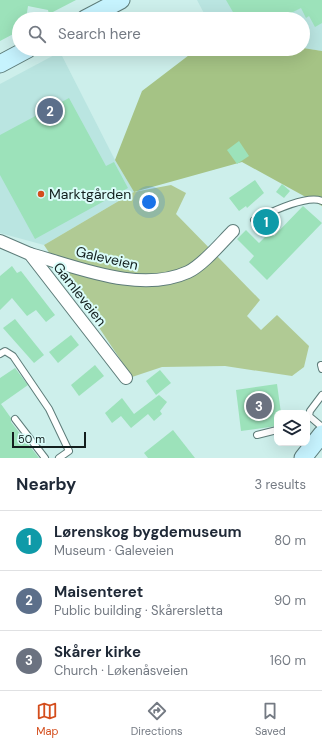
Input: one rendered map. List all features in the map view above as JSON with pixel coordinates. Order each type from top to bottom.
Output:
[{"type":"street","points":[[98,12],[121,0]]},
{"type":"street","points":[[0,64],[15,56]]},
{"type":"street","name":"Galeveien","points":[[30,254],[116,277],[141,282],[167,279],[189,272],[233,231]]},
{"type":"street","name":"Gamleveien","points":[[0,241],[30,254],[126,378]]},
{"type":"street","points":[[303,458],[322,434]]},
{"type":"lane","points":[[254,220],[303,200],[322,200]]},
{"type":"lane","points":[[0,354],[6,351],[13,356],[48,408],[69,451],[59,458]]},
{"type":"lane","points":[[310,411],[322,395]]},
{"type":"lane","points":[[310,418],[322,427]]},
{"type":"lane","points":[[15,419],[45,458]]},
{"type":"lane","points":[[257,435],[274,431]]},
{"type":"shaded area","points":[[197,0],[322,0],[322,51],[310,49],[310,12],[203,12]]},
{"type":"shaded area","points":[[52,56],[62,56],[115,160],[134,192],[44,245],[0,233],[0,84]]},
{"type":"green space","points":[[310,49],[322,51],[322,206],[242,162],[134,192],[115,160],[142,91],[188,56],[310,56]]},
{"type":"green space","points":[[171,185],[186,193],[176,214],[260,300],[247,316],[261,330],[277,315],[309,346],[304,367],[292,376],[225,366],[162,367],[132,377],[44,245],[134,192]]},
{"type":"building","points":[[0,0],[76,0],[53,12],[28,6],[27,12],[12,12],[12,35],[0,41]]},
{"type":"building","points":[[226,0],[322,0],[322,23],[315,27],[310,18],[310,12],[303,12],[301,8],[293,12],[233,12]]},
{"type":"building","points":[[69,98],[106,166],[114,162],[128,188],[35,239],[0,175],[0,135]]},
{"type":"building","points":[[239,141],[249,156],[237,164],[227,150]]},
{"type":"building","points":[[255,180],[264,193],[247,208],[246,206],[239,211],[229,198]]},
{"type":"building","points":[[282,184],[290,191],[284,198],[276,192]]},
{"type":"building","points":[[303,206],[322,223],[267,280],[249,262],[254,256],[237,239],[246,230],[259,243],[270,232],[274,236]]},
{"type":"building","points":[[12,266],[17,273],[21,271],[55,315],[46,322],[36,310],[27,316],[12,298],[0,310],[0,276]]},
{"type":"building","points":[[15,319],[44,355],[34,363],[3,328]]},
{"type":"building","points":[[71,335],[79,345],[58,363],[49,352]]},
{"type":"building","points":[[95,365],[104,376],[79,396],[71,385]]},
{"type":"building","points":[[15,368],[28,385],[1,404],[11,418],[11,422],[39,458],[0,458],[0,378]]},
{"type":"building","points":[[160,370],[171,383],[156,395],[146,381]]},
{"type":"building","points":[[277,384],[281,410],[274,410],[274,426],[241,431],[236,390]]},
{"type":"building","points":[[159,395],[167,402],[160,411],[162,414],[154,421],[148,414],[131,428],[121,416],[112,423],[105,413],[122,398],[134,414]]},
{"type":"building","points":[[173,430],[195,458],[148,458],[144,453]]},
{"type":"place","name":"Maisenteret","points":[[50,111]]},
{"type":"place","name":"Marktgården","points":[[41,194]]},
{"type":"place","name":"Lørenskog bygdemuseum","points":[[266,222]]},
{"type":"place","name":"Skårer kirke","points":[[259,406]]}]
